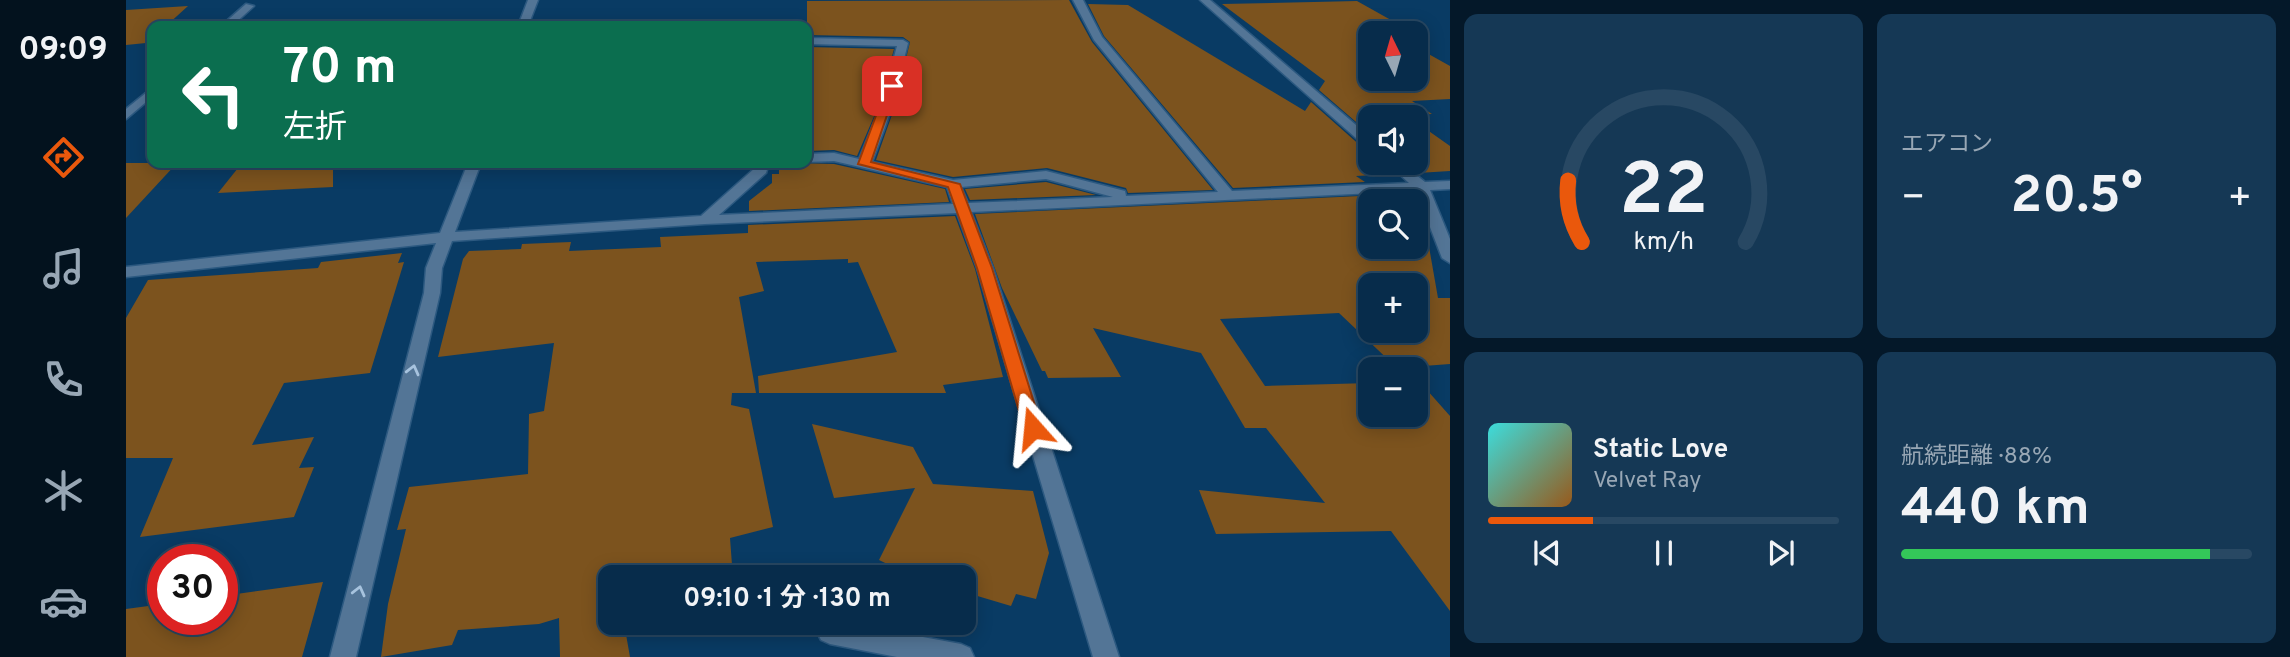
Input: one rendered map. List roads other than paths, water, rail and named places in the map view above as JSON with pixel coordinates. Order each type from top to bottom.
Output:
[{"type":"street","points":[[525,21],[533,0]]},
{"type":"street","points":[[1078,0],[1098,38],[1228,195]]},
{"type":"street","points":[[1205,0],[1358,133]]},
{"type":"street","points":[[232,21],[249,6]]},
{"type":"street","points":[[812,41],[904,43],[886,108],[864,164]]},
{"type":"street","points":[[126,114],[147,95]]},
{"type":"street","points":[[812,158],[834,157],[953,184],[1046,175],[1137,199]]},
{"type":"street","points":[[343,657],[432,293],[434,268],[472,168]]},
{"type":"street","points":[[705,220],[762,168]]},
{"type":"street","points":[[1408,175],[1421,186],[1450,258]]},
{"type":"street","points":[[953,184],[963,208],[1106,657]]},
{"type":"street","points":[[126,272],[446,237],[705,220],[1450,185]]},
{"type":"street","points":[[846,635],[961,657]]}]
